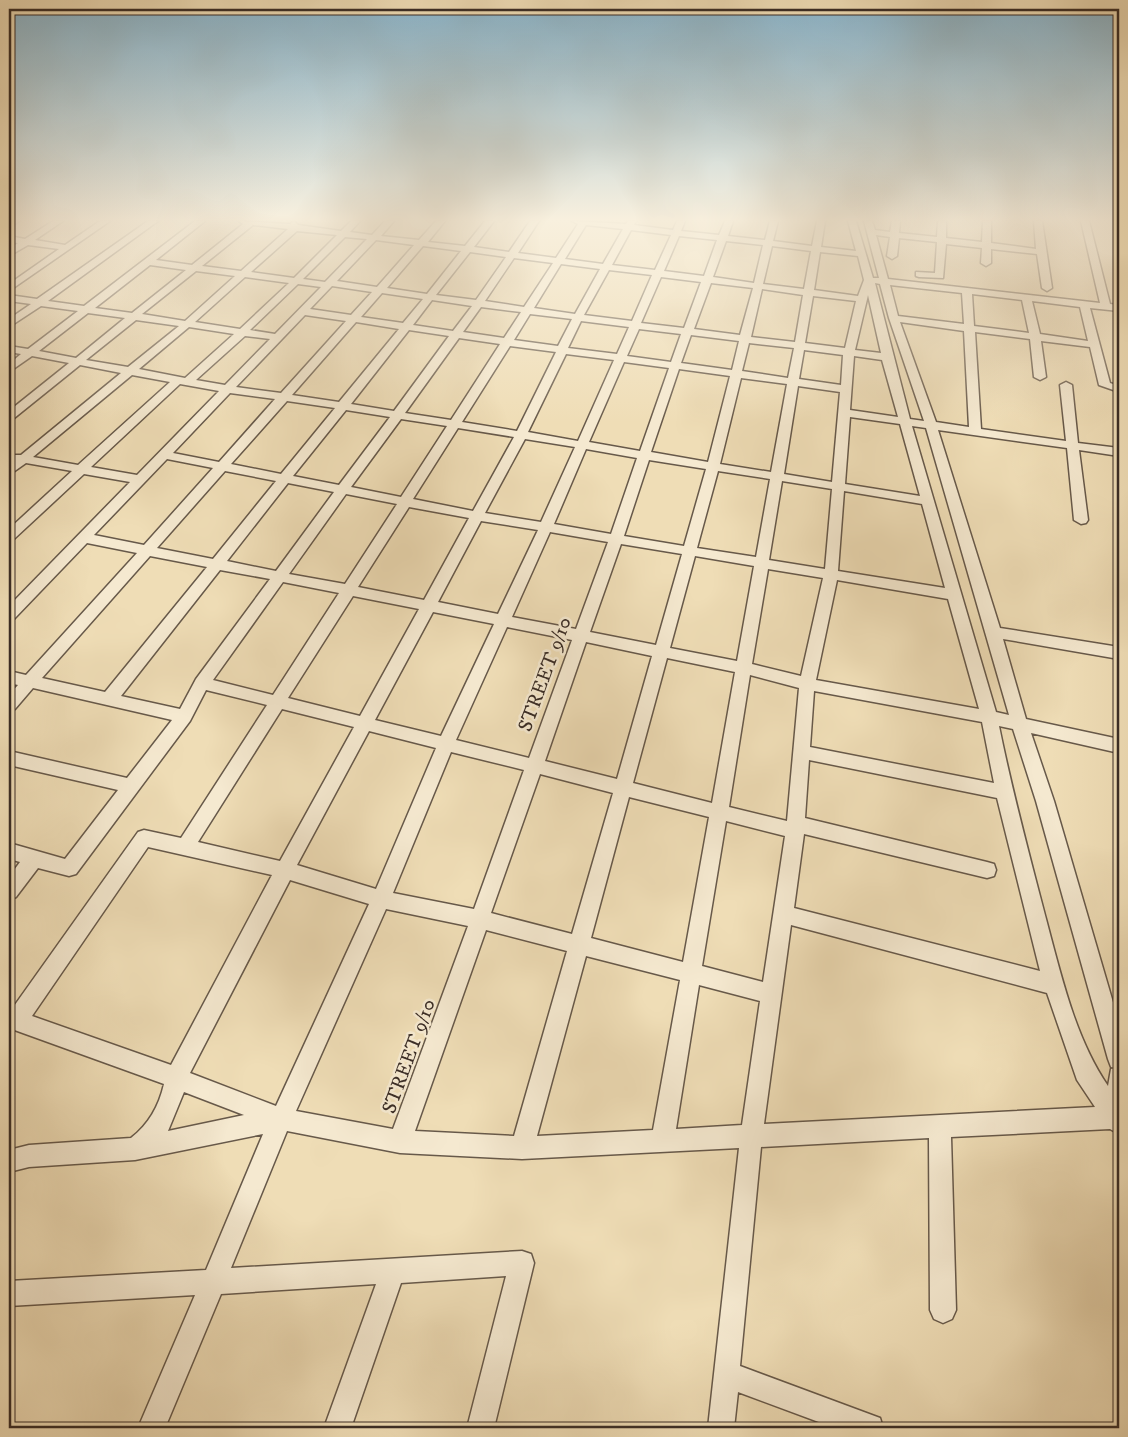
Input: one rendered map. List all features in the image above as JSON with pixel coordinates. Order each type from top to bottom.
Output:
[{"type":"street","points":[[9,324],[60,288]]},
{"type":"street","points":[[9,369],[114,288]]},
{"type":"street","points":[[9,417],[169,288]]},
{"type":"street","points":[[9,471],[229,288]]},
{"type":"street","points":[[9,536],[184,380],[240,333],[287,288]]},
{"type":"street","points":[[11,611],[84,538],[137,480],[228,389],[324,288]]},
{"type":"street","points":[[363,288],[578,318],[887,357]]},
{"type":"street","points":[[110,698],[437,288]]},
{"type":"street","points":[[9,851],[68,868],[184,716],[202,683],[489,288]]},
{"type":"street","points":[[185,847],[542,288]]},
{"type":"street","points":[[135,1149],[146,1142],[160,1123],[171,1100],[176,1078],[521,435],[561,350],[595,288]]},
{"type":"street","points":[[152,1428],[281,1119],[381,899],[446,744],[546,527],[650,288]]},
{"type":"street","name":"STREET 9/10","points":[[400,1142],[703,288]]},
{"type":"street","points":[[522,1148],[713,466],[757,288]]},
{"type":"street","points":[[776,288],[861,299]]},
{"type":"street","points":[[662,1142],[810,288]]},
{"type":"street","points":[[721,1428],[751,1138],[796,827],[807,684],[831,575],[837,486],[846,413],[849,352],[861,299],[871,288]]},
{"type":"street","points":[[883,288],[887,357],[989,717],[1004,792],[1054,985],[1085,1072],[1119,1119]]},
{"type":"street","points":[[886,288],[931,425],[994,632],[1119,1058]]},
{"type":"street","points":[[956,288],[1119,308]]},
{"type":"street","points":[[1102,288],[1106,306]]},
{"type":"street","points":[[9,705],[380,290]]},
{"type":"street","points":[[967,290],[975,432]]},
{"type":"street","points":[[1026,297],[1035,337],[1040,377]]},
{"type":"street","points":[[9,298],[276,337]]},
{"type":"street","points":[[1084,304],[1105,384],[1119,388]]},
{"type":"street","points":[[301,311],[561,350],[846,389]]},
{"type":"street","points":[[894,318],[1095,345]]},
{"type":"street","points":[[9,349],[228,389],[927,501]]},
{"type":"street","points":[[1066,385],[1080,520]]},
{"type":"street","points":[[846,413],[1119,452]]},
{"type":"street","points":[[163,455],[478,516],[955,595]]},
{"type":"street","points":[[9,457],[137,480]]},
{"type":"street","points":[[84,538],[744,668],[807,684],[989,717],[1119,746]]},
{"type":"street","points":[[994,632],[1119,653]]},
{"type":"street","points":[[9,677],[28,683],[110,698],[184,716]]},
{"type":"street","points":[[202,683],[719,812],[796,827],[987,870]]},
{"type":"street","points":[[802,752],[1004,792]]},
{"type":"street","points":[[9,758],[131,786]]},
{"type":"street","points":[[772,994],[479,919],[381,899],[286,870],[144,838],[12,1019],[176,1078],[281,1119],[400,1142],[522,1148],[1119,1119]]},
{"type":"street","points":[[9,891],[34,858]]},
{"type":"street","points":[[783,914],[1054,985]]},
{"type":"street","points":[[1119,1077],[1119,1119]]},
{"type":"street","points":[[9,1160],[29,1156],[135,1149],[281,1119]]},
{"type":"street","points":[[940,1127],[943,1310]]},
{"type":"street","points":[[9,1294],[522,1263],[481,1428]]},
{"type":"street","points":[[338,1428],[393,1270]]},
{"type":"street","points":[[726,1374],[870,1428]]}]
